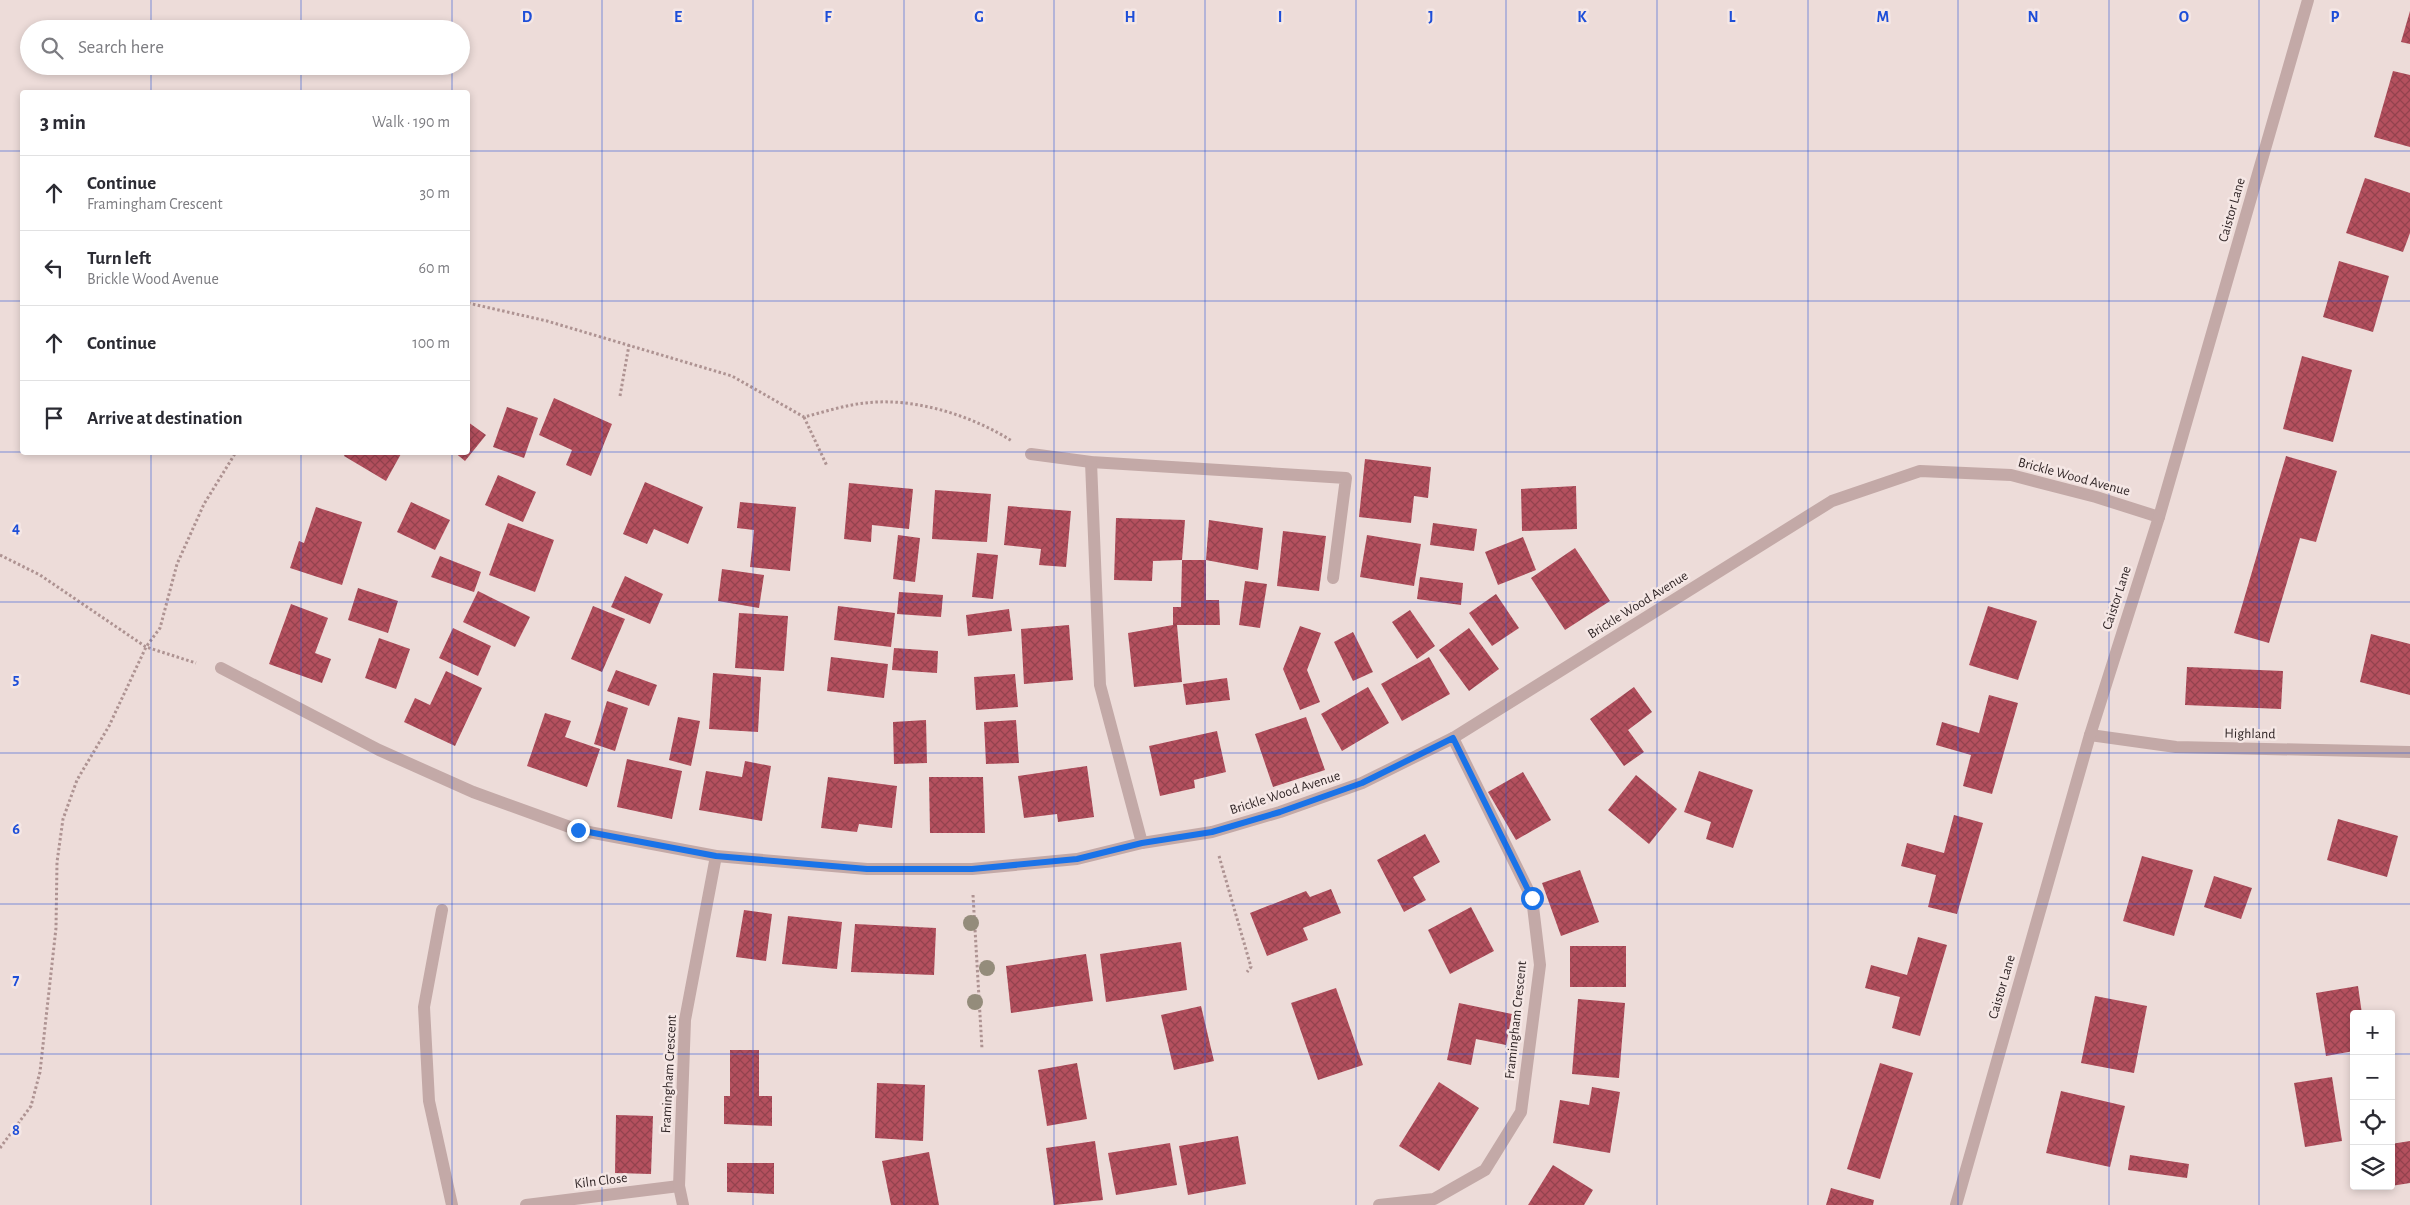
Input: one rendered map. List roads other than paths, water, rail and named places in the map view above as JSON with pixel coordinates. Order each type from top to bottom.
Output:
[{"type":"street","name":"Caistor Lane","points":[[1956,1205],[2090,735],[2159,517],[2308,0]]},
{"type":"street","points":[[1031,454],[1091,462],[1346,478],[1333,578]]},
{"type":"street","points":[[1091,462],[1100,685],[1142,843]]},
{"type":"street","name":"Brickle Wood Avenue","points":[[221,668],[379,750],[473,792],[578,830],[716,856],[867,869],[972,869],[1077,859],[1142,843],[1212,832],[1280,812],[1362,783],[1453,738],[1832,501],[1920,471],[2011,475],[2096,496],[2159,517]]},
{"type":"street","name":"Highland","points":[[2090,735],[2176,747],[2410,752]]},
{"type":"street","name":"Framingham Crescent","points":[[1379,1205],[1434,1199],[1485,1170],[1521,1112],[1540,965],[1532,898],[1453,738]]},
{"type":"street","name":"Framingham Crescent","points":[[683,1205],[679,1186],[686,1020],[716,856]]},
{"type":"street","points":[[442,910],[424,1007],[429,1102],[452,1205]]},
{"type":"street","name":"Kiln Close","points":[[526,1205],[679,1186]]}]
